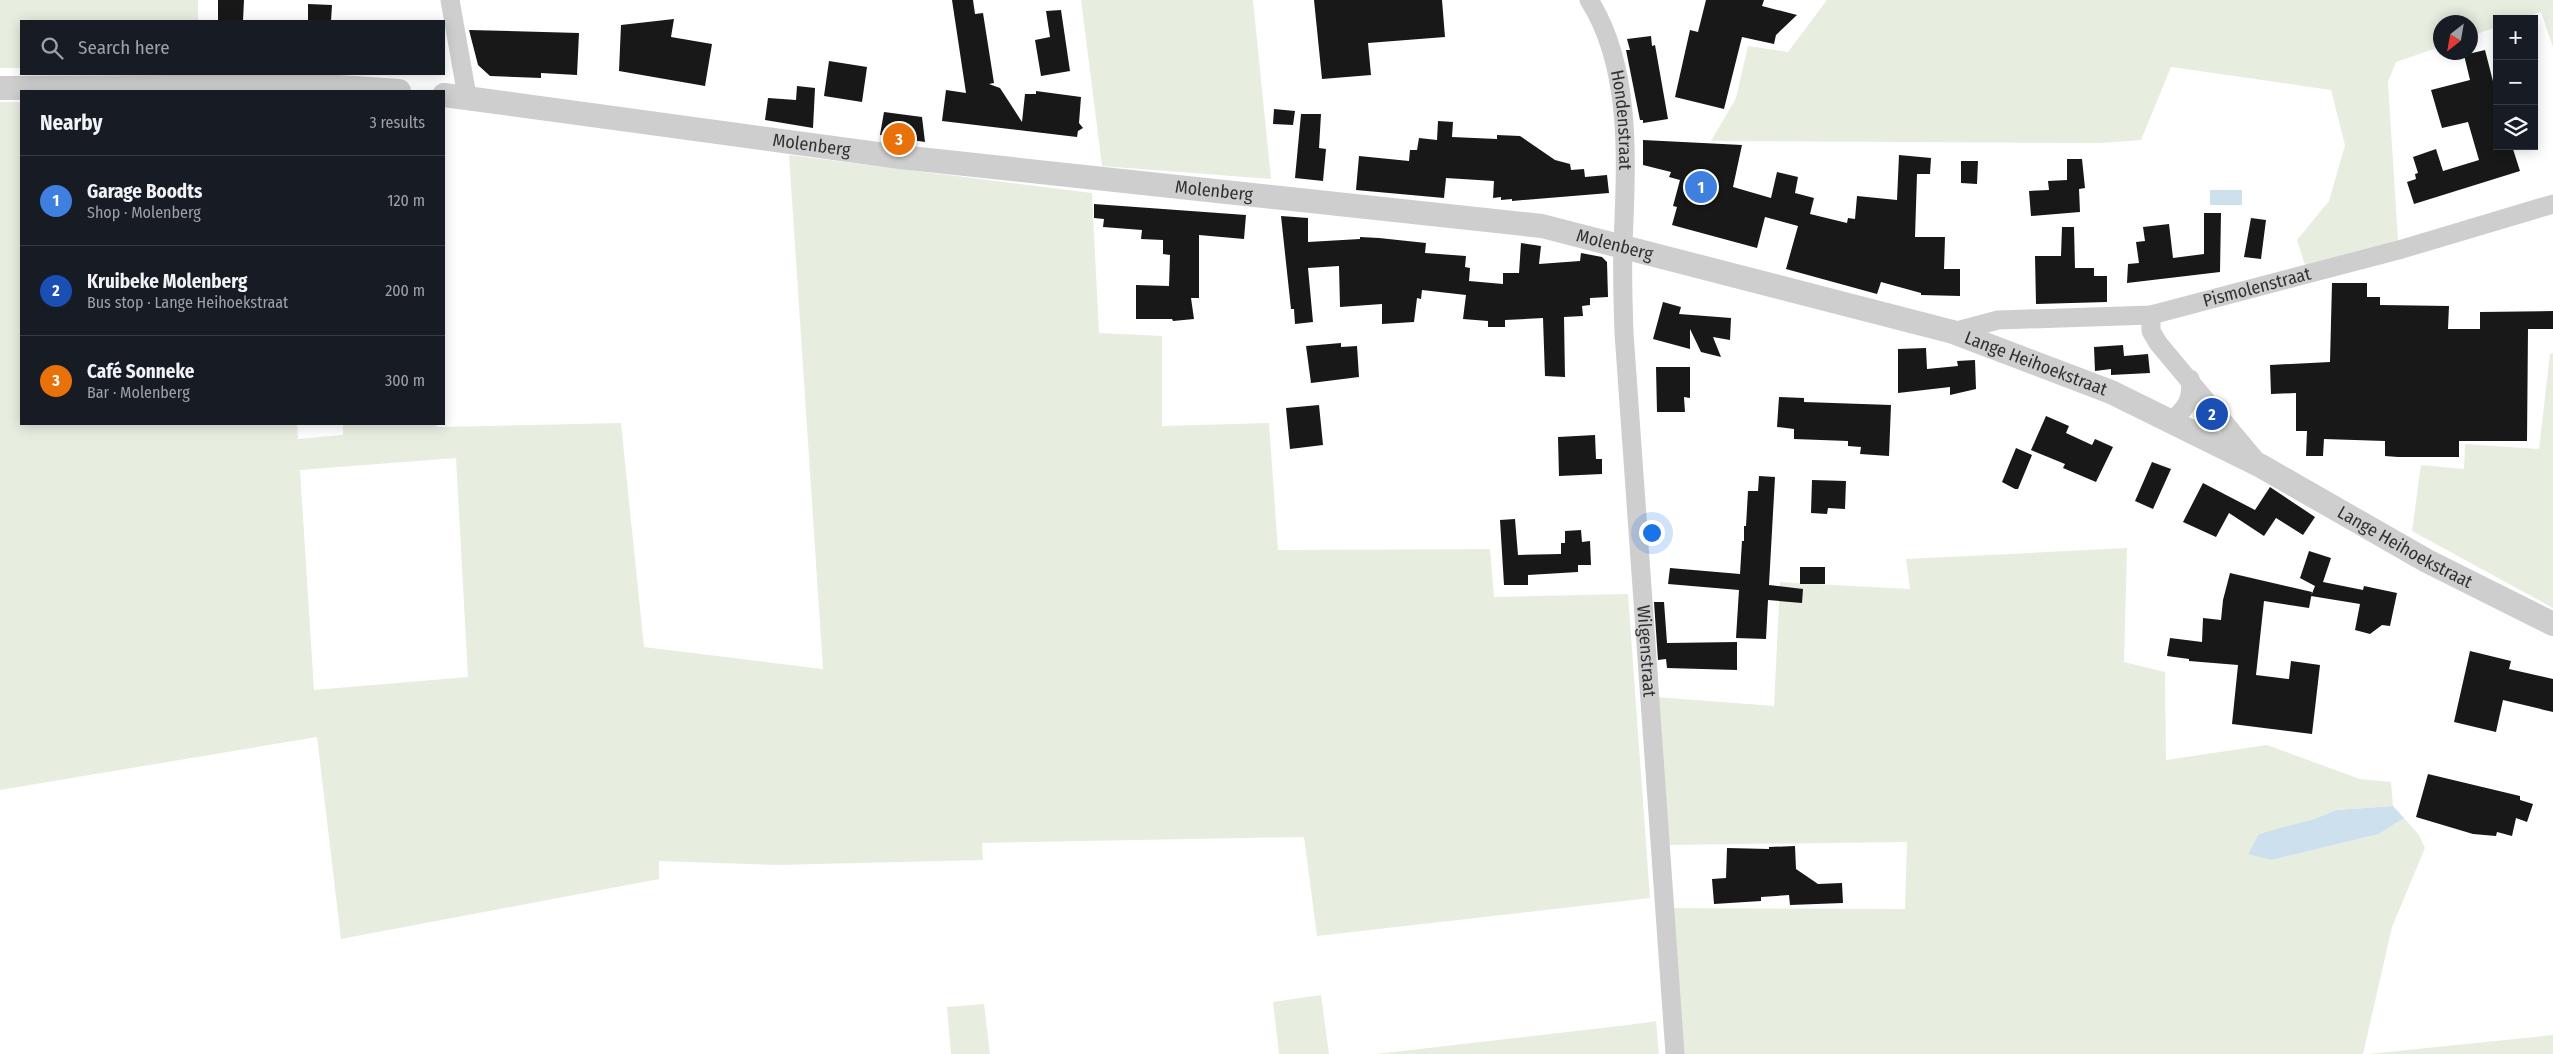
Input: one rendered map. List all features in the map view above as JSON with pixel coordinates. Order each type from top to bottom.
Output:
[{"type":"street","points":[[450,0],[455,95]]},
{"type":"street","name":"Hondenstraat","points":[[1589,0],[1601,18],[1622,98],[1625,211],[1623,246]]},
{"type":"street","points":[[0,88],[324,86],[384,90]]},
{"type":"street","name":"Molenberg","points":[[455,95],[900,156],[1542,226],[1953,332]]},
{"type":"street","name":"Pismolenstraat","points":[[1953,332],[1998,320],[2151,315],[2402,249],[2553,204]]},
{"type":"street","name":"Wilgenstraat","points":[[1623,246],[1624,333],[1675,1054]]},
{"type":"street","name":"Lange Heihoekstraat","points":[[2151,315],[2151,331],[2158,343],[2261,466]]},
{"type":"street","name":"Lange Heihoekstraat","points":[[1953,332],[2111,392],[2171,421],[2261,466],[2427,561],[2553,624]]},
{"type":"street","points":[[2171,421],[2183,411],[2192,394],[2190,379]]},
{"type":"shaded area","points":[[0,0],[198,0],[198,20],[20,20],[20,68],[0,68]]},
{"type":"shaded area","points":[[1081,0],[1253,0],[1271,179],[1102,166]]},
{"type":"shaded area","points":[[1827,0],[2553,0],[2553,47],[2541,12],[2532,15],[2493,15],[2493,28],[2478,34],[2478,15],[2433,15],[2433,49],[2396,62],[2388,82],[2398,240],[2305,265],[2297,240],[2329,201],[2345,145],[2331,90],[2171,67],[2141,140],[2100,143],[1711,141],[1736,98],[1748,46],[1788,52]]},
{"type":"shaded area","points":[[0,102],[20,102],[20,425],[297,425],[298,439],[343,435],[343,425],[436,425],[437,427],[621,423],[644,647],[823,669],[789,155],[1092,193],[1099,333],[1162,336],[1162,426],[1269,423],[1278,550],[1490,549],[1494,597],[1628,594],[1650,898],[1317,936],[1304,837],[982,843],[983,860],[776,865],[659,861],[659,879],[341,939],[317,737],[0,790]],"holes":[[[456,458],[468,677],[314,690],[300,470]]]},
{"type":"shaded area","points":[[2553,353],[2553,608],[2412,531],[2421,465],[2464,469],[2465,444],[2539,449],[2550,354]]},
{"type":"shaded area","points":[[2127,548],[2124,662],[2165,672],[2166,760],[2267,745],[2360,779],[2391,782],[2393,806],[2337,810],[2314,819],[2272,860],[2379,834],[2404,818],[2419,835],[2425,848],[2392,927],[2363,1054],[1684,1054],[1671,908],[1905,909],[1907,842],[1669,845],[1656,697],[1774,706],[1780,582],[1910,589],[1906,559]]},
{"type":"shaded area","points":[[1321,995],[1329,1054],[1279,1054],[1273,1002]]},
{"type":"shaded area","points":[[984,1004],[990,1054],[951,1054],[947,1007]]},
{"type":"shaded area","points":[[1656,1021],[1659,1054],[1376,1054],[1628,1025]]},
{"type":"shaded area","points":[[2553,1035],[2553,1054],[2368,1054]]},
{"type":"water","points":[[2210,190],[2242,190],[2242,205],[2210,205]]},
{"type":"water","points":[[2393,806],[2404,818],[2379,834],[2272,860],[2248,854],[2259,834],[2314,819],[2337,810]]},
{"type":"building","points":[[218,0],[244,0],[243,20],[218,20]]},
{"type":"building","points":[[952,0],[973,0],[975,14],[983,13],[994,83],[989,84],[1000,88],[1022,122],[1025,94],[1036,94],[1036,91],[1081,97],[1079,123],[1083,128],[1078,131],[1077,137],[942,121],[946,90],[966,93]]},
{"type":"building","points":[[1314,0],[1442,0],[1445,37],[1368,43],[1371,75],[1322,79]]},
{"type":"building","points":[[1706,0],[1764,0],[1762,6],[1797,15],[1776,35],[1774,44],[1742,37],[1724,109],[1675,97],[1690,30],[1698,32]]},
{"type":"building","points":[[308,4],[332,5],[331,20],[308,20]]},
{"type":"building","points":[[1061,10],[1070,71],[1041,76],[1035,40],[1050,37],[1046,11]]},
{"type":"building","points":[[674,19],[671,37],[712,44],[705,86],[619,71],[621,25]]},
{"type":"building","points":[[469,30],[579,33],[577,75],[541,73],[541,78],[490,76],[478,65]]},
{"type":"building","points":[[1651,36],[1652,46],[1655,45],[1668,119],[1643,123],[1643,120],[1640,120],[1626,50],[1630,50],[1627,39]]},
{"type":"building","points":[[2485,50],[2493,81],[2493,150],[2513,150],[2520,171],[2414,204],[2407,182],[2416,179],[2415,174],[2418,173],[2413,157],[2436,149],[2443,171],[2479,160],[2468,122],[2442,128],[2431,90],[2470,80],[2465,60],[2478,60],[2478,52]]},
{"type":"building","points":[[829,61],[867,67],[862,102],[824,96]]},
{"type":"building","points":[[797,86],[815,88],[813,128],[765,120],[768,98],[796,100]]},
{"type":"building","points":[[1274,109],[1295,111],[1293,125],[1273,124]]},
{"type":"building","points":[[884,112],[922,117],[925,142],[880,135]]},
{"type":"building","points":[[1301,114],[1321,114],[1319,148],[1326,149],[1323,181],[1295,178]]},
{"type":"building","points":[[1438,121],[1453,122],[1452,137],[1497,139],[1497,135],[1520,136],[1555,160],[1570,164],[1571,170],[1584,169],[1585,177],[1607,175],[1609,193],[1512,201],[1512,199],[1501,200],[1501,197],[1493,198],[1494,181],[1446,178],[1444,198],[1356,190],[1359,156],[1409,161],[1410,150],[1417,150],[1419,138],[1437,140]]},
{"type":"building","points":[[1643,140],[1742,145],[1733,187],[1771,198],[1777,172],[1798,177],[1795,193],[1814,198],[1810,214],[1847,223],[1848,218],[1855,219],[1857,196],[1897,200],[1899,155],[1931,158],[1930,174],[1917,174],[1915,237],[1945,237],[1944,269],[1960,269],[1960,296],[1921,295],[1921,293],[1881,282],[1877,294],[1786,269],[1798,226],[1765,217],[1757,248],[1672,225],[1677,207],[1673,206],[1680,180],[1669,177],[1671,172],[1643,165]]},
{"type":"building","points":[[2067,159],[2082,159],[2085,188],[2079,189],[2080,212],[2031,216],[2029,191],[2049,190],[2048,181],[2067,180]]},
{"type":"building","points":[[1961,161],[1978,161],[1977,184],[1961,183]]},
{"type":"building","points":[[1094,204],[1246,215],[1244,239],[1199,235],[1199,298],[1191,298],[1194,319],[1173,321],[1172,319],[1136,319],[1136,285],[1169,286],[1170,255],[1163,254],[1163,240],[1141,239],[1142,230],[1103,227],[1104,219],[1094,218]]},
{"type":"building","points":[[2204,213],[2221,213],[2220,272],[2127,283],[2128,264],[2139,263],[2136,242],[2145,241],[2143,227],[2169,224],[2173,258],[2204,254]]},
{"type":"building","points":[[1281,216],[1308,218],[1308,242],[1360,239],[1360,237],[1379,238],[1426,243],[1425,253],[1466,256],[1465,267],[1470,268],[1469,281],[1503,284],[1503,273],[1519,273],[1521,243],[1541,246],[1539,264],[1580,261],[1581,253],[1602,257],[1607,262],[1608,297],[1590,298],[1590,305],[1582,306],[1583,316],[1564,317],[1565,377],[1545,376],[1543,318],[1505,320],[1505,327],[1488,327],[1488,321],[1463,319],[1466,295],[1422,290],[1421,299],[1417,298],[1414,322],[1382,324],[1382,304],[1340,307],[1339,266],[1308,268],[1313,322],[1295,324],[1294,309],[1291,309]]},
{"type":"building","points":[[2251,218],[2266,220],[2261,259],[2244,257]]},
{"type":"building","points":[[2062,227],[2074,227],[2075,268],[2094,268],[2094,276],[2107,276],[2107,302],[2036,304],[2035,256],[2061,256]]},
{"type":"building","points":[[2332,283],[2367,283],[2367,297],[2380,297],[2380,305],[2449,306],[2448,329],[2480,329],[2480,312],[2553,311],[2553,329],[2528,329],[2527,441],[2459,441],[2459,457],[2398,457],[2385,456],[2385,441],[2324,439],[2323,456],[2306,456],[2307,431],[2296,431],[2296,393],[2271,394],[2270,365],[2330,362]]},
{"type":"building","points":[[1663,302],[1681,307],[1679,314],[1731,318],[1730,340],[1713,337],[1721,357],[1701,352],[1690,329],[1690,349],[1653,339]]},
{"type":"building","points":[[1341,343],[1341,347],[1357,346],[1359,377],[1311,383],[1306,346]]},
{"type":"building","points":[[2123,345],[2124,356],[2148,354],[2150,373],[2111,375],[2111,369],[2095,371],[2094,347]]},
{"type":"building","points":[[1926,348],[1927,369],[1958,366],[1957,361],[1975,360],[1976,389],[1950,395],[1950,387],[1898,393],[1898,349]]},
{"type":"building","points":[[1656,367],[1690,367],[1690,398],[1684,397],[1685,412],[1657,412]]},
{"type":"building","points":[[1779,397],[1804,398],[1804,402],[1891,405],[1889,456],[1860,454],[1861,447],[1848,446],[1848,441],[1794,439],[1794,429],[1777,427]]},
{"type":"building","points":[[1319,405],[1323,445],[1290,449],[1286,408]]},
{"type":"building","points":[[2046,416],[2069,426],[2066,433],[2092,445],[2095,439],[2113,447],[2096,482],[2063,468],[2065,464],[2031,450]]},
{"type":"building","points":[[1595,435],[1596,459],[1602,459],[1602,474],[1559,476],[1558,437]]},
{"type":"building","points":[[2016,448],[2032,455],[2018,489],[2002,482]]},
{"type":"building","points":[[2152,462],[2171,469],[2153,509],[2135,501]]},
{"type":"building","points":[[1759,476],[1775,477],[1769,585],[1803,589],[1802,603],[1768,600],[1766,639],[1736,638],[1739,590],[1668,584],[1670,568],[1740,574],[1748,491],[1758,491]]},
{"type":"building","points":[[1812,480],[1846,481],[1845,509],[1828,508],[1827,514],[1811,513]]},
{"type":"building","points":[[2203,483],[2255,510],[2270,487],[2315,517],[2303,535],[2276,518],[2264,536],[2229,513],[2216,537],[2183,522]]},
{"type":"building","points":[[1515,519],[1518,555],[1561,554],[1561,543],[1565,543],[1565,531],[1581,530],[1582,542],[1590,541],[1591,565],[1578,565],[1578,572],[1528,575],[1528,585],[1504,585],[1500,520]]},
{"type":"building","points":[[2309,551],[2331,558],[2323,582],[2363,590],[2364,586],[2397,593],[2390,626],[2382,625],[2370,634],[2355,630],[2360,604],[2311,596],[2315,586],[2300,578]]},
{"type":"building","points":[[1800,567],[1825,567],[1825,584],[1800,584]]},
{"type":"building","points":[[2230,573],[2312,592],[2309,608],[2264,601],[2256,675],[2289,679],[2291,661],[2320,665],[2312,734],[2232,724],[2238,665],[2189,661],[2189,659],[2167,656],[2170,638],[2202,642],[2203,618],[2221,620],[2223,600]]},
{"type":"building","points":[[1654,602],[1664,602],[1667,643],[1737,642],[1737,670],[1667,668],[1666,659],[1658,660]]},
{"type":"building","points":[[2470,651],[2511,661],[2509,669],[2553,679],[2553,712],[2503,700],[2496,732],[2454,722]]},
{"type":"building","points":[[2428,774],[2520,796],[2520,800],[2533,804],[2527,822],[2516,818],[2512,836],[2497,832],[2496,836],[2473,834],[2416,817]]},
{"type":"building","points":[[1795,846],[1796,869],[1818,884],[1842,883],[1843,903],[1790,905],[1789,895],[1761,897],[1761,901],[1714,904],[1712,879],[1726,878],[1727,848],[1769,849],[1769,847]]},
{"type":"place","name":"Café Sonneke","points":[[899,139]]},
{"type":"place","name":"Garage Boodts","points":[[1701,187]]},
{"type":"place","name":"Kruibeke Molenberg","points":[[2212,414]]}]
